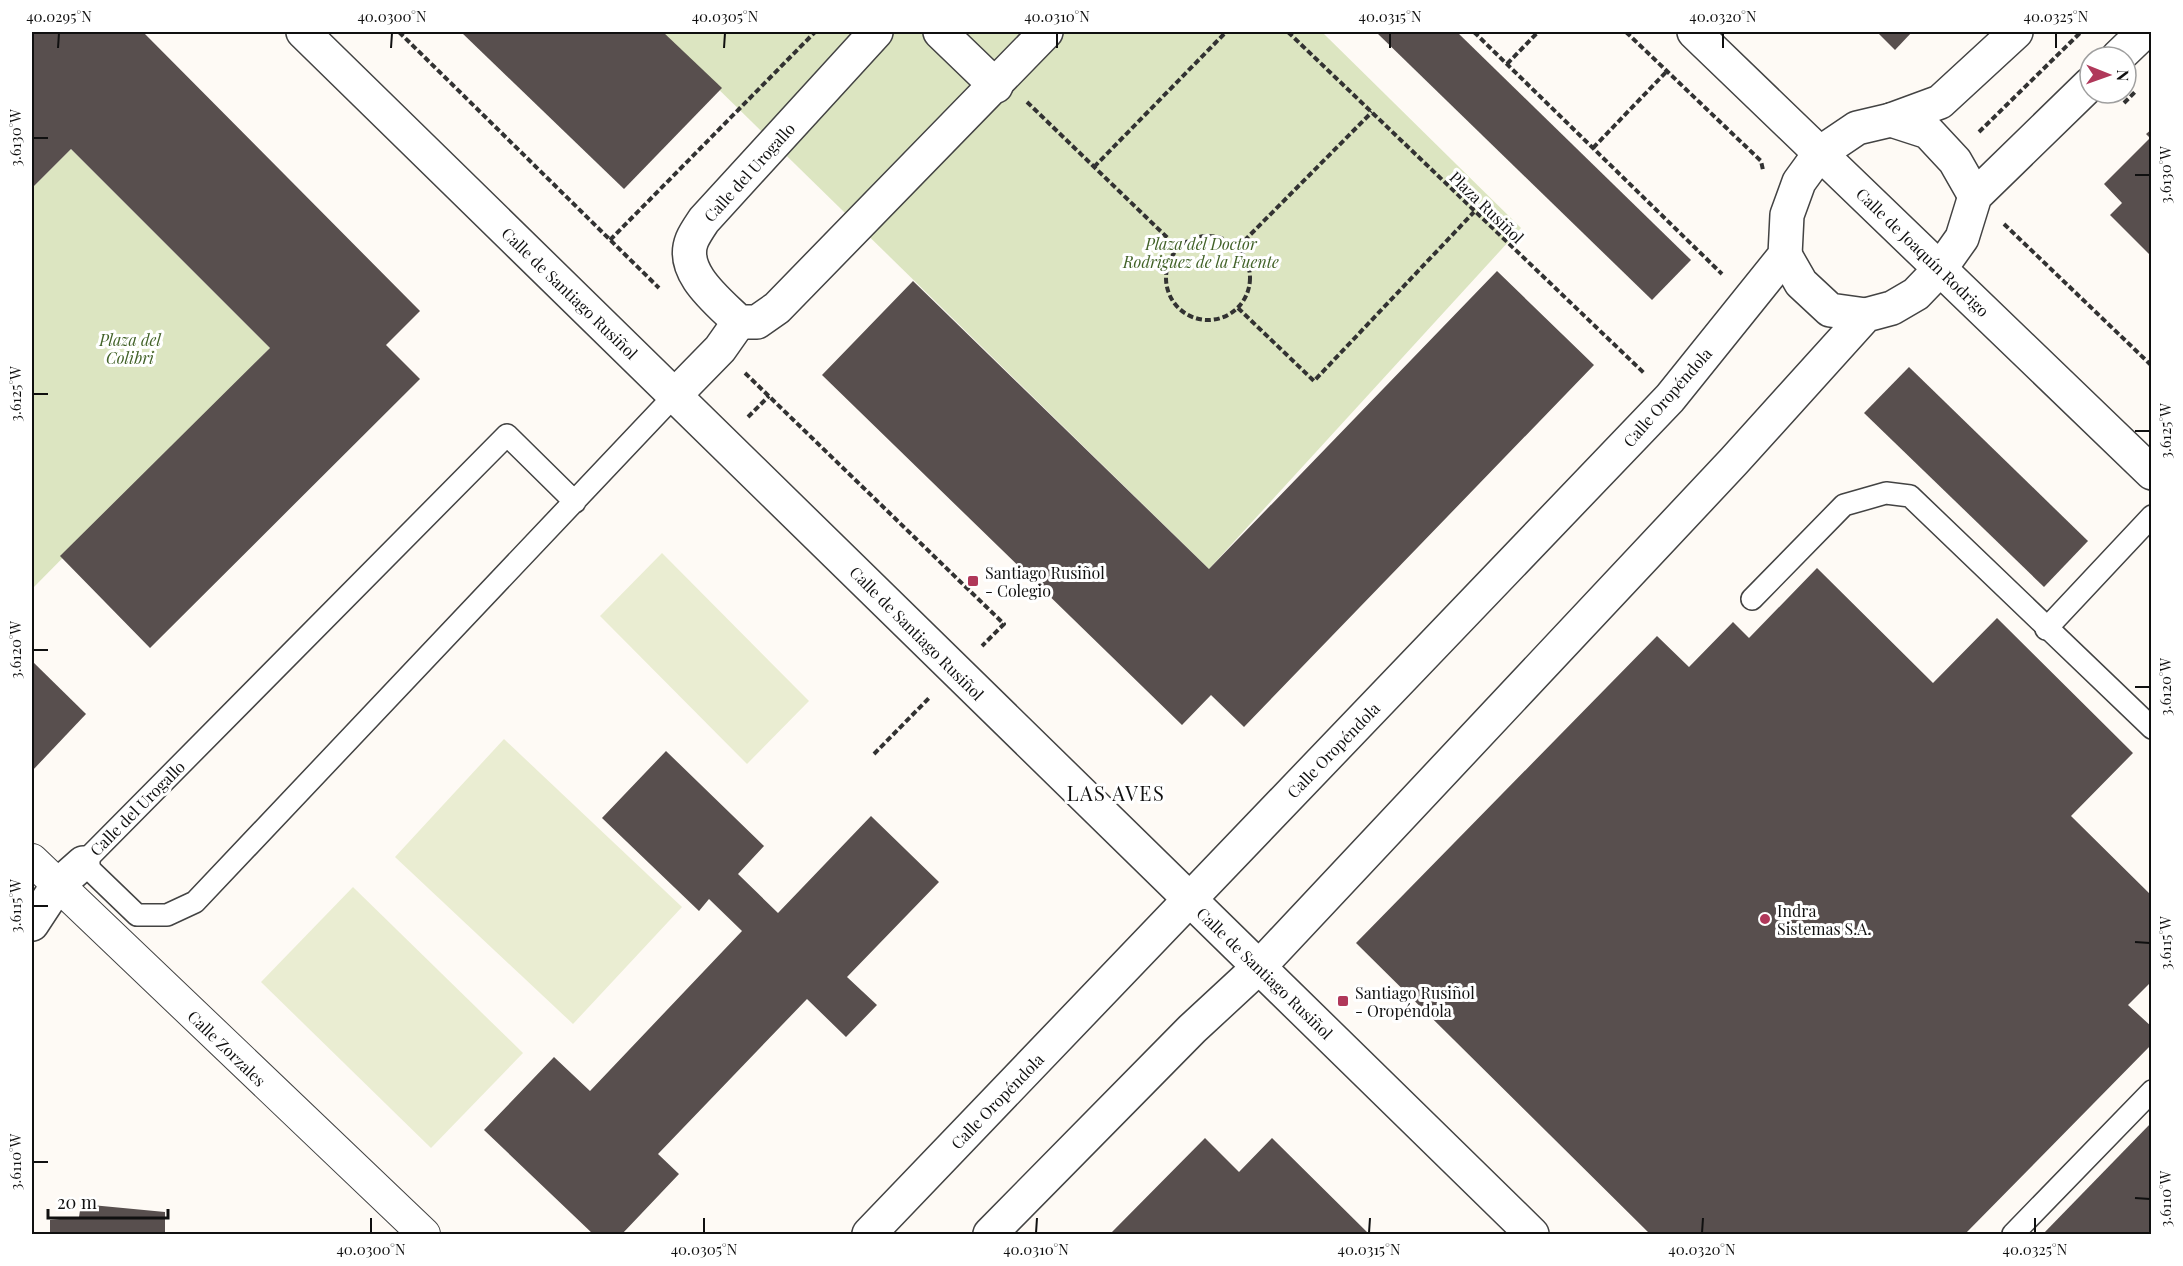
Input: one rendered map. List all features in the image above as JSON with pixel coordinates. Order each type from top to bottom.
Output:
[{"type":"street","name":"Calle de Santiago Rusiñol","points":[[303,32],[1532,1234]]},
{"type":"street","name":"Calle del Urogallo","points":[[675,395],[720,349],[739,322],[703,286],[691,263],[691,242],[704,220],[876,32]]},
{"type":"street","points":[[940,32],[999,82]]},
{"type":"street","points":[[739,322],[757,322],[777,308],[1046,32]]},
{"type":"street","name":"Calle de Joaquín Rodrigo","points":[[1694,32],[2151,473]]},
{"type":"street","points":[[2016,32],[1940,102],[1891,120],[1857,128],[1820,153],[1799,182],[1787,215],[1785,255],[1801,283],[1830,310],[1866,315],[1892,308],[1916,294],[1940,268],[1962,238],[1975,196],[2078,96]]},
{"type":"street","points":[[2130,45],[2144,32]]},
{"type":"street","points":[[1891,120],[1928,132],[1955,161],[1975,196]]},
{"type":"street","name":"Calle Oropéndola","points":[[869,1234],[1670,398],[1785,255]]},
{"type":"street","points":[[990,1234],[1192,1029],[1259,967],[1734,461],[1866,315]]},
{"type":"street","name":"Calle Zorzales","points":[[32,860],[424,1234]]},
{"type":"street","points":[[32,924],[57,886],[83,863]]},
{"type":"lane","name":"Calle del Urogallo","points":[[575,502],[507,435],[83,863],[137,915],[167,915],[195,902],[575,502],[675,395]]},
{"type":"lane","points":[[1752,600],[1844,505],[1886,493],[1910,496],[2151,728]]},
{"type":"lane","points":[[2046,629],[2151,516]]},
{"type":"lane","points":[[2013,1234],[2151,1091]]},
{"type":"path","points":[[399,32],[661,290]]},
{"type":"path","points":[[610,240],[815,32]]},
{"type":"path","points":[[1094,167],[1226,32]]},
{"type":"path","name":"Plaza Rusiñol","points":[[1288,32],[1670,398]]},
{"type":"path","points":[[1474,32],[1724,275],[1730,267]]},
{"type":"path","points":[[1507,64],[1538,32]]},
{"type":"path","points":[[1626,32],[1761,161],[1765,179]]},
{"type":"path","points":[[1974,137],[2081,32]]},
{"type":"path","points":[[1593,148],[1667,71]]},
{"type":"path","points":[[999,82],[1094,167],[1178,248]]},
{"type":"path","points":[[1238,247],[1372,112]]},
{"type":"path","points":[[1975,196],[2151,366]]},
{"type":"path","points":[[1238,308],[1314,381],[1474,212]]},
{"type":"path","points":[[1197,237],[1219,237],[1238,247],[1249,266],[1249,289],[1238,308],[1219,319],[1197,319],[1178,308],[1167,289],[1167,267],[1178,248],[1197,237]]},
{"type":"path","points":[[720,349],[1005,624],[874,754]]},
{"type":"green space","name":"Plaza del Doctor Rodriguez de la Fuente","points":[[660,32],[1322,32],[1521,228],[1209,569]]},
{"type":"green space","name":"Plaza del Colibri","points":[[71,149],[270,348],[32,589],[32,188]]},
{"type":"green space","points":[[662,553],[809,701],[747,764],[600,616]]},
{"type":"green space","points":[[504,739],[682,907],[573,1024],[395,857]]},
{"type":"green space","points":[[353,887],[523,1053],[431,1148],[261,982]]},
{"type":"building","points":[[32,32],[143,32],[420,311],[386,345],[420,379],[150,648],[60,556],[270,348],[71,149],[32,188]]},
{"type":"building","points":[[461,32],[663,32],[722,88],[624,189]]},
{"type":"building","points":[[1376,32],[1457,32],[1691,260],[1652,300]]},
{"type":"building","points":[[1877,32],[1912,32],[1895,50]]},
{"type":"building","points":[[2152,129],[2152,251],[2149,254],[2110,215],[2122,203],[2104,184],[2150,138],[2146,134]]},
{"type":"building","points":[[1497,271],[1594,365],[1244,727],[1211,695],[1182,725],[822,375],[913,281],[1209,569]]},
{"type":"building","points":[[1909,367],[2088,541],[2044,587],[1864,413]]},
{"type":"building","name":"Indra Sistemas S.A.","points":[[1817,568],[1933,683],[1997,618],[2133,753],[2071,816],[2152,896],[2152,981],[2128,1005],[2152,1027],[2152,1044],[1965,1234],[1650,1234],[1356,943],[1657,636],[1689,667],[1733,622],[1749,638]]},
{"type":"building","points":[[32,661],[86,714],[32,771]]},
{"type":"building","points":[[666,751],[764,846],[738,874],[778,913],[871,816],[939,882],[847,977],[877,1005],[846,1037],[807,999],[658,1154],[679,1174],[622,1234],[593,1234],[484,1130],[554,1057],[590,1091],[742,931],[709,899],[699,911],[602,818]]},
{"type":"building","points":[[2152,1122],[2152,1234],[2043,1234]]},
{"type":"building","points":[[1205,1138],[1239,1172],[1272,1138],[1369,1234],[1110,1234]]},
{"type":"building","points":[[81,1204],[165,1212],[165,1234],[50,1234],[50,1220],[79,1217]]},
{"type":"place","name":"Santiago Rusiñol - Colegio","points":[[973,581]]},
{"type":"place","name":"Indra Sistemas S.A.","points":[[1765,919]]},
{"type":"place","name":"Santiago Rusiñol - Oropéndola","points":[[1343,1001]]},
{"type":"district","name":"LAS AVES","points":[[1116,792]]}]
